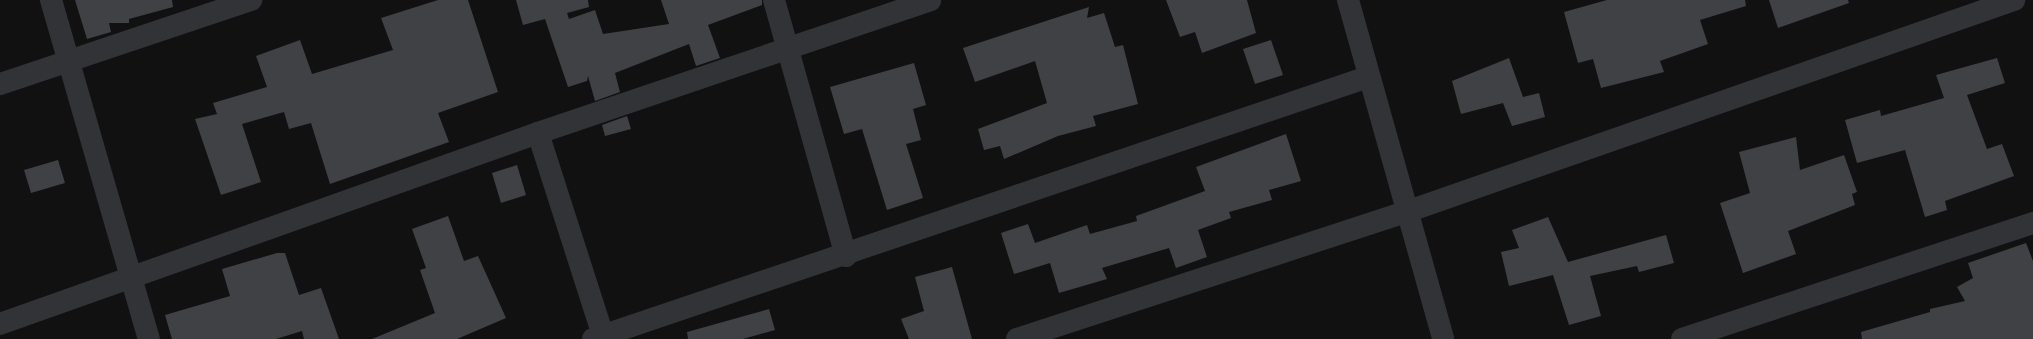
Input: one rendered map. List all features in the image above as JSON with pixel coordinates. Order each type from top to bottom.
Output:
[{"type":"street","points":[[51,0],[67,62],[149,339]]},
{"type":"street","points":[[0,84],[251,0]]},
{"type":"street","points":[[774,0],[846,256]]},
{"type":"street","points":[[0,324],[538,133],[789,50],[930,0]]},
{"type":"street","points":[[1348,0],[1368,77],[1409,211],[1443,339]]},
{"type":"street","points":[[1017,339],[1409,211],[2014,0]]},
{"type":"street","points":[[538,133],[600,338],[846,256],[1368,77]]},
{"type":"street","points":[[1682,339],[2033,223]]},
{"type":"building","points":[[75,0],[172,0],[173,7],[129,19],[129,23],[109,23],[111,32],[87,39]]},
{"type":"building","points":[[438,0],[468,0],[498,92],[438,113],[449,142],[330,184],[311,123],[289,129],[284,112],[242,124],[261,182],[221,195],[195,119],[217,114],[213,103],[267,87],[256,56],[300,40],[312,74],[393,50],[381,18]]},
{"type":"building","points":[[516,0],[588,0],[589,7],[567,13],[569,19],[595,10],[603,34],[669,24],[661,0],[762,0],[762,5],[708,25],[720,58],[696,66],[689,44],[615,73],[620,92],[595,101],[588,76],[587,81],[568,87],[545,19],[523,25]]},
{"type":"building","points":[[1166,0],[1247,0],[1256,33],[1202,53],[1195,32],[1180,37]]},
{"type":"building","points":[[1607,0],[1745,0],[1746,6],[1700,20],[1708,44],[1660,61],[1664,72],[1601,88],[1593,59],[1578,63],[1564,12]]},
{"type":"building","points":[[1769,0],[1848,0],[1849,3],[1778,28]]},
{"type":"building","points":[[1089,7],[1087,18],[1104,13],[1115,47],[1123,45],[1138,104],[1093,116],[1096,126],[1058,136],[1004,159],[1000,146],[984,150],[978,129],[1047,103],[1035,61],[975,82],[963,48]]},
{"type":"building","points":[[1271,40],[1283,75],[1255,84],[1243,49]]},
{"type":"building","points":[[1509,58],[1523,97],[1539,93],[1545,117],[1512,126],[1503,103],[1461,114],[1452,81]]},
{"type":"building","points":[[1997,58],[2005,83],[1967,95],[1987,149],[2002,144],[2014,176],[1945,201],[1947,210],[1925,217],[1905,150],[1857,163],[1845,120],[1880,110],[1881,116],[1944,98],[1936,75]]},
{"type":"building","points":[[914,63],[926,105],[913,109],[921,140],[906,144],[923,198],[887,210],[862,129],[844,134],[830,87]]},
{"type":"building","points":[[627,116],[631,129],[605,136],[602,125]]},
{"type":"building","points":[[1286,134],[1301,181],[1269,190],[1272,200],[1229,212],[1231,218],[1198,230],[1207,257],[1176,268],[1169,248],[1102,268],[1107,279],[1059,293],[1050,263],[1014,274],[1001,233],[1028,224],[1035,243],[1087,225],[1090,234],[1137,221],[1136,216],[1205,191],[1196,167]]},
{"type":"building","points":[[1796,137],[1800,170],[1844,155],[1857,192],[1852,194],[1855,205],[1788,231],[1796,254],[1743,273],[1720,203],[1750,193],[1739,152]]},
{"type":"building","points":[[58,160],[65,183],[31,193],[24,170]]},
{"type":"building","points":[[517,165],[526,195],[501,203],[492,173]]},
{"type":"building","points":[[448,216],[464,261],[478,256],[506,318],[457,339],[372,339],[435,313],[420,270],[426,268],[412,229]]},
{"type":"building","points":[[1548,217],[1568,262],[1666,235],[1674,263],[1639,272],[1637,266],[1590,276],[1601,316],[1569,325],[1553,275],[1509,286],[1501,252],[1519,248],[1512,230]]},
{"type":"building","points":[[2026,243],[2033,261],[2033,339],[1862,339],[1861,332],[1930,312],[1930,309],[1965,301],[1957,287],[1973,278],[1968,263]]},
{"type":"building","points":[[277,253],[285,253],[299,295],[321,288],[339,339],[304,339],[302,331],[276,339],[172,339],[165,315],[230,296],[222,269]]},
{"type":"building","points":[[952,267],[972,339],[909,339],[901,319],[924,311],[915,277]]},
{"type":"building","points":[[769,309],[775,330],[743,339],[688,339],[687,332]]}]
